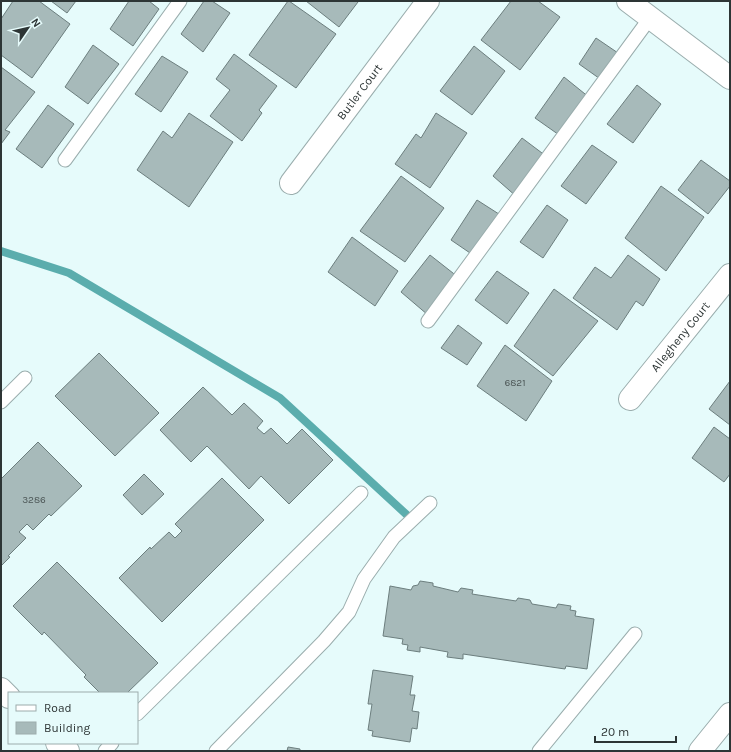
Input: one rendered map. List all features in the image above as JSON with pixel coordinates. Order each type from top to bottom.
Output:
[{"type":"main road","name":"Butler Court","points":[[291,183],[428,1]]},
{"type":"main road","points":[[628,1],[730,78]]},
{"type":"main road","name":"Allegheny Court","points":[[630,399],[730,276]]},
{"type":"main road","points":[[1,688],[8,696]]},
{"type":"main road","points":[[700,751],[730,714]]},
{"type":"main road","points":[[58,744],[68,751]]},
{"type":"lane","points":[[65,160],[180,1]]},
{"type":"lane","points":[[428,321],[650,18]]},
{"type":"lane","points":[[1,402],[25,378]]},
{"type":"lane","points":[[138,713],[361,493]]},
{"type":"lane","points":[[216,751],[324,641],[349,612],[364,579],[394,536],[430,503]]},
{"type":"lane","points":[[539,751],[635,634]]},
{"type":"building","points":[[13,1],[39,1],[70,24],[32,78],[1,55],[1,19]]},
{"type":"building","points":[[51,1],[76,1],[67,13]]},
{"type":"building","points":[[129,1],[149,1],[159,9],[133,46],[110,29]]},
{"type":"building","points":[[204,1],[212,1],[230,13],[203,52],[181,34]]},
{"type":"building","points":[[288,1],[336,34],[296,88],[249,55]]},
{"type":"building","points":[[306,1],[356,1],[358,2],[339,27]]},
{"type":"building","points":[[511,1],[538,1],[560,17],[520,70],[481,40]]},
{"type":"building","points":[[596,38],[621,55],[603,81],[579,64]]},
{"type":"building","points":[[93,45],[119,64],[88,104],[65,87]]},
{"type":"building","points":[[474,46],[505,71],[472,115],[440,91]]},
{"type":"building","points":[[234,54],[277,86],[259,110],[262,113],[242,141],[210,116],[230,90],[216,79]]},
{"type":"building","points":[[162,56],[188,72],[161,112],[135,94]]},
{"type":"building","points":[[1,67],[35,92],[5,130],[10,132],[1,144]]},
{"type":"building","points":[[564,77],[590,98],[562,137],[535,118]]},
{"type":"building","points":[[637,85],[661,104],[633,143],[607,124]]},
{"type":"building","points":[[48,105],[74,124],[42,168],[16,149]]},
{"type":"building","points":[[189,113],[233,142],[189,207],[137,170],[163,131],[172,138]]},
{"type":"building","points":[[436,113],[467,133],[430,188],[395,164],[416,134],[421,138]]},
{"type":"building","points":[[522,138],[546,156],[517,197],[493,176]]},
{"type":"building","points":[[592,145],[617,162],[586,204],[561,186]]},
{"type":"building","points":[[701,160],[730,181],[730,186],[708,214],[678,190]]},
{"type":"building","points":[[401,176],[444,208],[405,262],[360,231]]},
{"type":"building","points":[[661,186],[704,217],[666,271],[625,238]]},
{"type":"building","points":[[477,200],[502,216],[473,255],[451,240]]},
{"type":"building","points":[[547,205],[568,220],[543,258],[520,242]]},
{"type":"building","points":[[352,237],[398,271],[375,306],[328,272]]},
{"type":"building","points":[[430,255],[458,277],[428,315],[401,292]]},
{"type":"building","points":[[628,255],[660,279],[643,306],[636,301],[617,330],[573,298],[595,267],[611,278]]},
{"type":"building","points":[[497,271],[529,293],[507,324],[475,300]]},
{"type":"building","points":[[554,289],[598,321],[553,376],[514,346]]},
{"type":"building","points":[[458,325],[482,343],[467,365],[441,348]]},
{"type":"building","points":[[505,345],[552,381],[526,421],[477,386]]},
{"type":"building","points":[[99,353],[159,413],[115,456],[55,396]]},
{"type":"building","points":[[730,381],[730,425],[709,409]]},
{"type":"building","points":[[203,387],[232,415],[244,403],[263,421],[257,428],[264,434],[271,428],[287,444],[302,429],[333,460],[289,504],[261,476],[249,489],[207,446],[191,462],[160,430]]},
{"type":"building","points":[[714,427],[730,439],[730,474],[724,482],[692,458]]},
{"type":"building","points":[[38,442],[82,486],[51,516],[49,514],[33,530],[27,524],[19,532],[26,538],[8,556],[10,557],[1,566],[1,479]]},
{"type":"building","points":[[144,474],[164,494],[142,515],[123,495]]},
{"type":"building","points":[[222,478],[264,520],[162,622],[119,578],[150,547],[151,549],[169,532],[175,538],[182,531],[175,524]]},
{"type":"building","points":[[57,562],[158,663],[128,692],[99,692],[84,677],[86,675],[44,632],[42,635],[13,606]]},
{"type":"building","points":[[420,581],[433,583],[433,586],[458,592],[461,588],[473,590],[472,594],[516,601],[518,598],[530,600],[532,604],[556,608],[558,604],[571,606],[570,610],[576,611],[575,616],[594,619],[587,669],[566,666],[565,669],[463,654],[463,659],[447,657],[448,652],[420,647],[420,652],[407,650],[408,645],[402,644],[403,639],[383,636],[390,586],[411,590],[413,586],[418,585]]},
{"type":"building","points":[[373,670],[413,676],[410,695],[415,695],[412,711],[419,712],[417,729],[412,728],[410,742],[372,736],[373,731],[368,730],[372,704],[368,704]]},
{"type":"building","points":[[288,747],[300,749],[300,751],[287,751]]},
{"type":"waterway","points":[[1,251],[69,273],[280,398],[407,515]]}]
